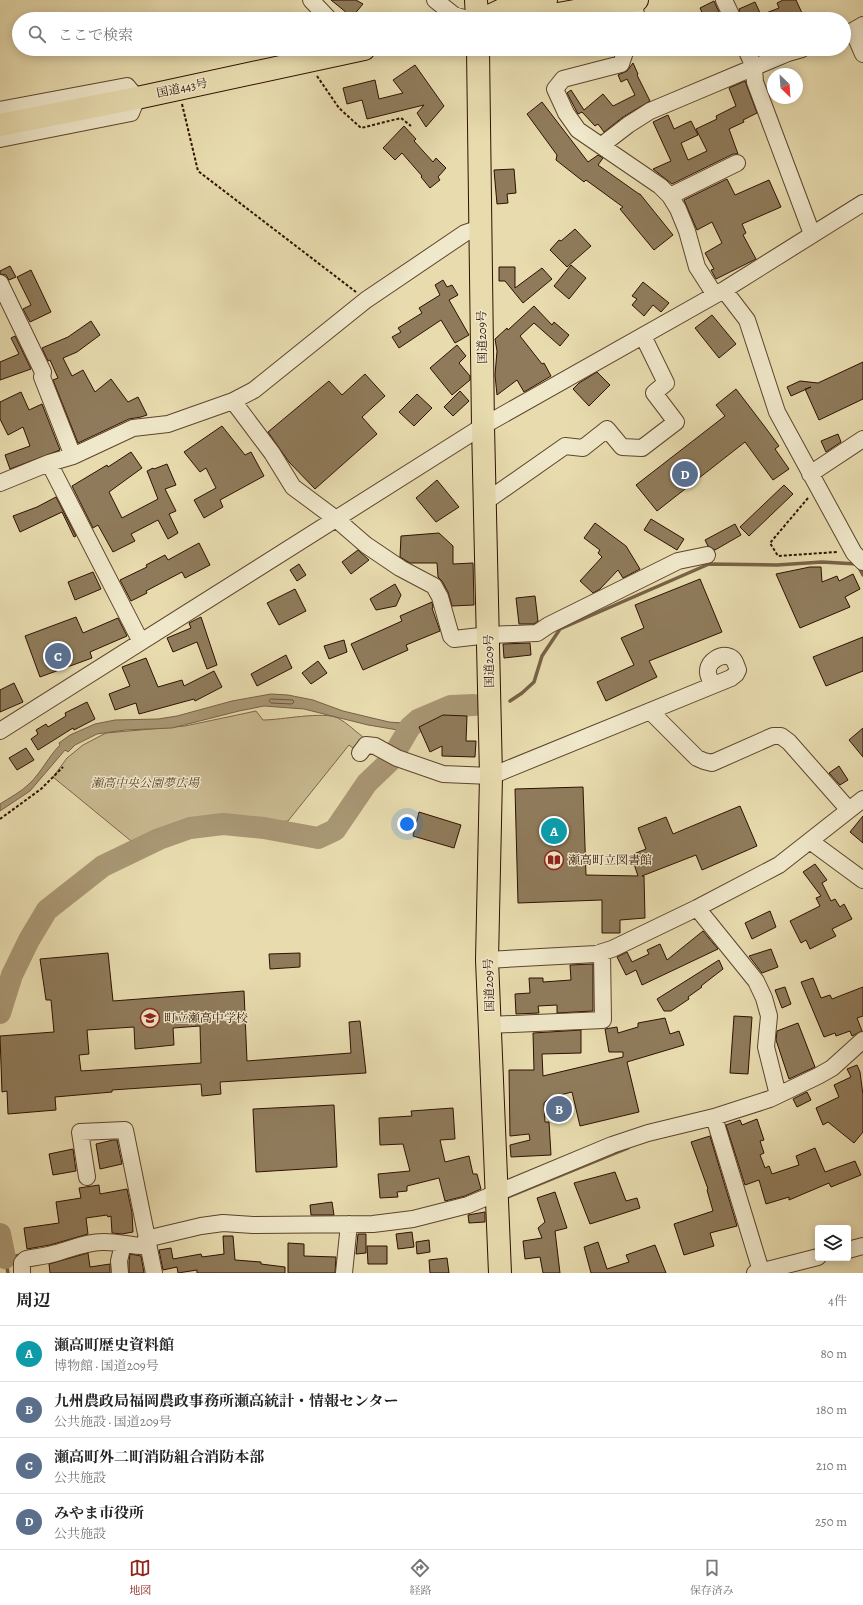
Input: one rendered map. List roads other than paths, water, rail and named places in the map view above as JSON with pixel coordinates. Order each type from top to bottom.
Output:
[{"type":"highway","points":[[476,0],[477,12]]},
{"type":"highway","points":[[497,12],[504,8],[546,0]]},
{"type":"highway","points":[[591,12],[635,7]]},
{"type":"highway","name":"国道443号","points":[[0,125],[137,98],[329,56]]},
{"type":"highway","name":"国道209号","points":[[478,56],[483,426],[489,635],[491,776],[487,960],[500,1273]]},
{"type":"street","points":[[311,0],[322,12]]},
{"type":"street","points":[[435,0],[450,12]]},
{"type":"street","points":[[724,0],[730,12]]},
{"type":"street","points":[[624,56],[622,64],[562,79],[555,89],[566,113],[578,130],[660,186],[670,196],[678,209],[687,231],[697,267],[747,320],[777,412],[814,481],[858,556]]},
{"type":"street","points":[[749,56],[754,67],[755,82],[812,234]]},
{"type":"street","points":[[602,145],[628,125],[650,111],[781,56]]},
{"type":"street","points":[[0,110],[127,86],[137,98],[131,113],[0,139]]},
{"type":"street","points":[[670,196],[738,163]]},
{"type":"street","points":[[0,731],[483,426],[719,292],[863,203]]},
{"type":"street","points":[[0,483],[73,456],[133,428],[168,424],[233,401],[254,390],[366,300],[465,232],[480,228]]},
{"type":"street","points":[[0,283],[43,372],[42,377],[73,456]]},
{"type":"street","points":[[485,502],[565,446],[583,448],[607,429],[622,447],[642,448],[676,422],[654,392],[666,383],[643,336]]},
{"type":"street","points":[[233,401],[272,453],[293,487],[336,520],[366,546],[400,568],[434,586],[440,597],[451,636],[454,639],[489,635],[537,633],[549,625],[678,561],[708,555]]},
{"type":"street","points":[[814,481],[863,439]]},
{"type":"street","points":[[49,464],[141,642]]},
{"type":"street","points":[[360,753],[366,745],[375,746],[397,758],[443,774],[491,776],[713,685]]},
{"type":"street","points":[[650,711],[697,758],[712,763],[773,736],[781,736],[789,742],[849,810]]},
{"type":"street","points":[[487,960],[596,954],[612,949],[697,908],[779,865],[863,799]]},
{"type":"street","points":[[810,841],[863,880]]},
{"type":"street","points":[[697,908],[756,981],[764,998],[769,1016],[766,1047],[778,1095]]},
{"type":"street","points":[[490,1025],[603,1020],[602,952]]},
{"type":"street","points":[[22,1273],[22,1263],[26,1259],[56,1254],[76,1247],[101,1242],[136,1247],[201,1226],[223,1223],[254,1225],[373,1224],[413,1219],[468,1205],[612,1145],[648,1133],[714,1117],[778,1095],[832,1068],[863,1040]]},
{"type":"street","points":[[714,1117],[762,1272],[815,1258]]},
{"type":"street","points":[[87,1178],[80,1132],[125,1130],[154,1273]]},
{"type":"street","points":[[344,1273],[349,1224]]},
{"type":"street","points":[[120,1273],[119,1261],[123,1244]]},
{"type":"street","points":[[851,1249],[863,1246]]},
{"type":"water","points":[[271,694],[288,695],[313,700],[343,711],[389,722],[403,723],[404,731],[368,725],[304,709],[264,706],[172,728],[125,730],[97,734],[75,745],[68,752],[65,750],[30,791],[0,811],[0,804],[22,790],[33,780],[60,745],[59,743],[70,735],[95,724],[115,720],[158,719],[177,716],[232,701]]},
{"type":"waterway","points":[[510,701],[534,682],[542,656],[560,629],[709,564],[777,565],[822,562],[857,564],[863,575]]},
{"type":"waterway","points":[[0,1013],[12,975],[29,940],[47,910],[103,866],[159,839],[190,828],[223,824],[264,828],[318,838],[335,830],[367,783],[390,761],[410,727],[418,720],[451,706],[474,705]]},
{"type":"waterway","points":[[508,1197],[628,1148]]},
{"type":"waterway","points":[[0,1234],[5,1258]]},
{"type":"waterway","points":[[8,1273],[5,1258],[21,1255]]},
{"type":"place","name":"みやま市役所","points":[[685,474]]},
{"type":"place","name":"瀬高町外二町消防組合消防本部","points":[[58,656]]},
{"type":"place","name":"瀬高町歴史資料館","points":[[554,831]]},
{"type":"place","name":"瀬高町立図書館","points":[[554,860]]},
{"type":"place","name":"町立瀬高中学校","points":[[150,1018]]},
{"type":"place","name":"九州農政局福岡農政事務所瀬高統計・情報センター","points":[[559,1109]]},
{"type":"park label","name":"瀬高中央公園夢広場","points":[[145,783]]}]
